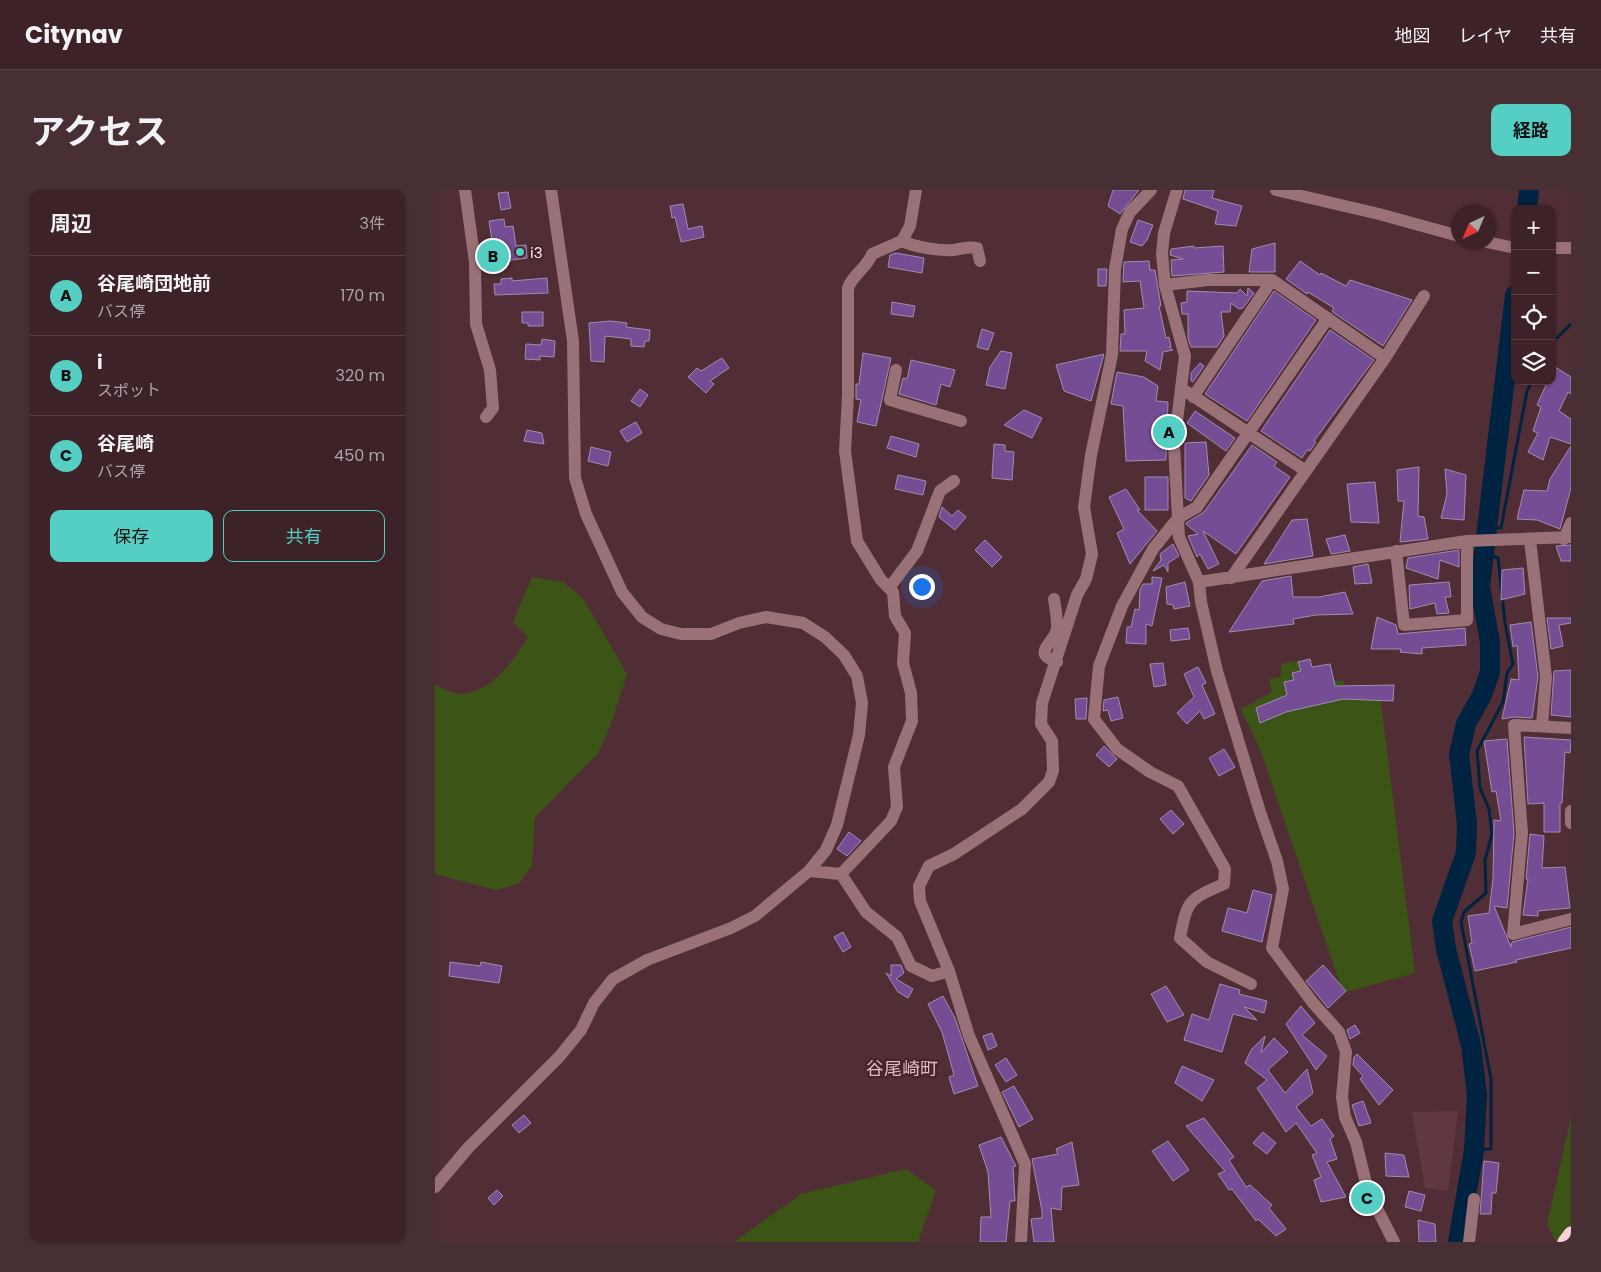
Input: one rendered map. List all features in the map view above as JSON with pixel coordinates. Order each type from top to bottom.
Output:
[{"type":"highway","points":[[1565,1242],[1571,1234]]},
{"type":"street","points":[[465,190],[475,262],[476,324],[490,370],[493,408],[486,418]]},
{"type":"street","points":[[435,1187],[468,1148],[559,1057],[581,1030],[594,1003],[613,979],[647,960],[731,928],[755,916],[809,871],[826,850],[837,825],[847,792],[859,735],[862,703],[857,676],[837,648],[825,637],[803,623],[766,617],[739,623],[711,634],[681,634],[661,629],[642,617],[622,592],[587,514],[575,478],[573,341],[551,190]]},
{"type":"street","points":[[841,874],[891,821],[897,807],[894,767],[912,721],[911,693],[903,663],[905,633],[895,616],[893,592],[881,580],[857,541],[845,451],[848,377],[848,288],[856,274],[869,263],[872,254],[902,241],[910,226],[916,190]]},
{"type":"street","points":[[1021,1242],[1025,1164],[969,1036],[949,971],[920,901],[919,886],[929,866],[954,854],[1022,809],[1049,782],[1053,771],[1052,742],[1041,724],[1042,703],[1057,662],[1077,595],[1086,578],[1092,554],[1085,507],[1091,455],[1112,355],[1115,269],[1123,229],[1131,212],[1151,190]]},
{"type":"street","points":[[1177,190],[1164,233],[1162,254],[1165,284],[1185,356],[1174,446],[1179,537],[1199,582],[1201,602],[1217,671],[1277,861],[1283,889],[1272,948],[1313,1003],[1339,1032],[1346,1052],[1342,1097],[1345,1117],[1356,1142],[1368,1191],[1394,1242]]},
{"type":"street","points":[[1276,190],[1379,214],[1451,234]]},
{"type":"street","points":[[902,241],[910,245],[953,250],[966,246],[977,248],[980,261]]},
{"type":"street","points":[[1496,244],[1511,247]]},
{"type":"street","points":[[1556,248],[1571,248]]},
{"type":"street","points":[[1165,284],[1208,280],[1272,280],[1385,358]]},
{"type":"street","points":[[1193,397],[1272,280]]},
{"type":"street","points":[[1231,578],[1385,358],[1424,296]]},
{"type":"street","points":[[1251,984],[1207,962],[1179,938],[1186,908],[1197,895],[1224,884],[1225,869],[1178,786],[1150,772],[1117,749],[1094,719],[1099,666],[1122,606],[1153,549],[1178,518],[1197,506],[1247,432],[1329,318]]},
{"type":"street","points":[[896,370],[890,400],[961,422]]},
{"type":"street","points":[[1181,388],[1306,471]]},
{"type":"street","points":[[889,588],[917,551],[940,491],[954,481]]},
{"type":"street","points":[[1199,582],[1469,541],[1568,538],[1571,523]]},
{"type":"street","points":[[1530,540],[1546,677],[1542,725]]},
{"type":"street","points":[[1396,552],[1404,625],[1467,620],[1469,541]]},
{"type":"street","points":[[1054,599],[1057,631],[1044,648],[1045,654],[1049,659],[1057,662]]},
{"type":"street","points":[[1571,728],[1514,725],[1522,832],[1513,934],[1571,919]]},
{"type":"street","points":[[1571,811],[1571,823]]},
{"type":"street","points":[[809,871],[841,874]]},
{"type":"street","points":[[841,874],[866,912],[897,937],[911,966],[932,976],[949,971]]},
{"type":"street","points":[[1469,1242],[1474,1199]]},
{"type":"shaded area","points":[[1458,1111],[1448,1191],[1425,1188],[1412,1112]]},
{"type":"green space","points":[[532,577],[564,582],[584,600],[627,674],[610,727],[599,752],[535,817],[532,865],[520,883],[496,890],[435,874],[435,685],[461,694],[483,687],[501,674],[528,637],[513,622]]},
{"type":"green space","points":[[1300,660],[1302,669],[1315,666],[1320,679],[1343,681],[1346,688],[1379,687],[1415,973],[1343,993],[1261,752],[1241,709],[1272,692],[1269,679],[1281,677],[1281,664]]},
{"type":"green space","points":[[1571,1117],[1571,1242],[1556,1242],[1547,1224]]},
{"type":"green space","points":[[906,1169],[936,1190],[918,1242],[734,1242],[801,1194]]},
{"type":"building","points":[[1113,190],[1139,190],[1120,214],[1108,206]]},
{"type":"building","points":[[1185,190],[1214,190],[1212,198],[1242,206],[1236,226],[1215,224],[1218,211],[1183,199]]},
{"type":"building","points":[[508,192],[511,208],[501,210],[498,193]]},
{"type":"building","points":[[683,204],[688,229],[702,226],[704,237],[681,242],[675,217],[672,218],[670,206]]},
{"type":"building","points":[[504,219],[505,227],[513,226],[516,246],[526,245],[527,258],[483,264],[481,249],[493,247],[489,221]]},
{"type":"building","points":[[1138,220],[1153,225],[1147,240],[1142,246],[1130,242]]},
{"type":"building","points":[[1275,243],[1275,272],[1249,272],[1252,249]]},
{"type":"building","points":[[1194,246],[1194,248],[1223,246],[1224,272],[1172,276],[1171,260],[1183,259],[1170,255],[1171,249]]},
{"type":"building","points":[[896,253],[924,258],[922,273],[888,267],[890,255]]},
{"type":"building","points":[[1149,261],[1150,270],[1155,270],[1161,306],[1159,306],[1166,338],[1169,337],[1171,347],[1169,347],[1173,350],[1163,352],[1160,370],[1145,361],[1147,351],[1120,351],[1121,334],[1125,334],[1124,310],[1144,308],[1140,281],[1123,282],[1124,262]]},
{"type":"building","points":[[1300,261],[1320,275],[1321,273],[1346,286],[1350,280],[1412,300],[1383,346],[1334,313],[1332,311],[1334,308],[1308,292],[1307,294],[1286,279]]},
{"type":"building","points":[[1098,269],[1107,269],[1106,286],[1098,286]]},
{"type":"building","points":[[512,278],[512,281],[547,278],[548,293],[495,295],[494,284],[501,284],[501,279]]},
{"type":"building","points":[[1248,288],[1254,293],[1243,308],[1239,309],[1231,303],[1230,312],[1221,312],[1224,336],[1217,347],[1191,347],[1188,338],[1188,314],[1182,314],[1181,303],[1187,302],[1187,291],[1237,293],[1240,289],[1247,296]]},
{"type":"building","points":[[1274,291],[1316,320],[1247,421],[1205,394]]},
{"type":"building","points":[[892,302],[915,306],[913,317],[891,314]]},
{"type":"building","points":[[522,312],[543,312],[543,326],[528,326],[528,323],[522,323]]},
{"type":"building","points":[[611,321],[627,323],[626,327],[650,330],[649,341],[645,341],[644,347],[631,346],[631,339],[605,336],[604,362],[591,361],[589,323]]},
{"type":"building","points":[[982,329],[994,333],[988,350],[977,347]]},
{"type":"building","points":[[1330,330],[1374,360],[1314,441],[1316,442],[1310,451],[1307,450],[1302,458],[1261,431]]},
{"type":"building","points":[[542,339],[555,341],[554,357],[540,356],[540,360],[525,359],[526,344],[541,345]]},
{"type":"building","points":[[1001,351],[1012,353],[1005,389],[986,385],[990,367]]},
{"type":"building","points":[[863,353],[891,358],[876,426],[857,422],[861,400],[856,399],[856,384],[859,384]]},
{"type":"building","points":[[1104,354],[1091,401],[1064,391],[1056,365]]},
{"type":"building","points":[[722,358],[729,368],[710,381],[714,384],[706,393],[688,377],[697,368],[701,371]]},
{"type":"building","points":[[911,360],[955,370],[950,387],[941,384],[936,405],[899,394],[903,378],[907,379]]},
{"type":"building","points":[[1200,363],[1204,366],[1193,382],[1191,381],[1191,373]]},
{"type":"building","points":[[1556,368],[1571,377],[1571,394],[1568,392],[1559,411],[1571,419],[1571,444],[1550,437],[1543,460],[1528,452],[1538,433],[1533,431],[1541,407],[1537,405],[1546,385],[1556,385]]},
{"type":"building","points":[[1117,372],[1144,377],[1158,386],[1156,401],[1168,402],[1166,460],[1126,461],[1123,406],[1111,404]]},
{"type":"building","points":[[640,389],[648,395],[640,407],[631,401]]},
{"type":"building","points":[[1024,410],[1042,418],[1032,438],[1004,425]]},
{"type":"building","points":[[1195,411],[1235,438],[1226,451],[1187,423]]},
{"type":"building","points":[[636,422],[642,433],[627,442],[620,431]]},
{"type":"building","points":[[527,430],[542,433],[544,444],[524,441]]},
{"type":"building","points":[[891,436],[919,444],[916,457],[887,448]]},
{"type":"building","points":[[1206,442],[1209,475],[1191,501],[1185,498],[1185,443]]},
{"type":"building","points":[[994,444],[1005,445],[1005,451],[1014,452],[1012,480],[992,478]]},
{"type":"building","points":[[1252,445],[1277,462],[1274,466],[1290,477],[1236,554],[1203,531],[1219,564],[1208,569],[1200,554],[1197,557],[1188,536],[1198,534],[1186,523],[1204,512]]},
{"type":"building","points":[[1571,446],[1571,488],[1560,529],[1537,520],[1517,519],[1524,490],[1547,491],[1550,479]]},
{"type":"building","points":[[591,447],[611,452],[608,466],[588,461]]},
{"type":"building","points":[[1419,467],[1418,516],[1424,517],[1428,539],[1400,542],[1404,501],[1398,501],[1397,470]]},
{"type":"building","points":[[1445,469],[1466,475],[1464,520],[1441,518],[1447,494]]},
{"type":"building","points":[[898,475],[926,481],[923,495],[895,489]]},
{"type":"building","points":[[1145,477],[1168,477],[1168,510],[1145,510]]},
{"type":"building","points":[[1375,482],[1379,523],[1351,522],[1347,484]]},
{"type":"building","points":[[1126,489],[1140,510],[1137,510],[1157,531],[1130,564],[1117,533],[1124,529],[1109,497]]},
{"type":"building","points":[[942,507],[952,516],[958,510],[966,517],[955,530],[939,517]]},
{"type":"building","points":[[1307,519],[1313,556],[1264,564],[1292,520]]},
{"type":"building","points":[[1345,535],[1350,551],[1331,554],[1326,539]]},
{"type":"building","points":[[985,540],[1002,557],[992,567],[975,550]]},
{"type":"building","points":[[1173,544],[1179,556],[1168,563],[1168,572],[1164,565],[1153,571],[1161,560],[1160,554]]},
{"type":"building","points":[[1571,545],[1571,561],[1561,561],[1556,546]]},
{"type":"building","points":[[1459,550],[1459,567],[1440,560],[1438,579],[1406,568],[1408,558]]},
{"type":"building","points":[[1368,564],[1372,583],[1355,584],[1353,567]]},
{"type":"building","points":[[1523,568],[1525,594],[1501,600],[1502,570]]},
{"type":"building","points":[[1291,576],[1293,597],[1319,597],[1345,592],[1353,614],[1316,615],[1293,619],[1294,624],[1229,632],[1262,581]]},
{"type":"building","points":[[1152,577],[1162,578],[1152,626],[1146,624],[1146,644],[1126,643],[1127,627],[1131,627],[1135,609],[1139,610],[1140,590],[1143,584],[1152,584]]},
{"type":"building","points":[[1185,582],[1190,606],[1174,609],[1173,605],[1167,604],[1166,587]]},
{"type":"building","points":[[1449,582],[1451,597],[1445,597],[1449,613],[1437,614],[1435,603],[1410,609],[1409,585]]},
{"type":"building","points":[[1377,617],[1396,625],[1398,634],[1465,628],[1466,645],[1422,648],[1422,654],[1400,652],[1401,649],[1371,649]]},
{"type":"building","points":[[1547,618],[1571,618],[1571,623],[1559,625],[1563,646],[1551,649]]},
{"type":"building","points":[[1531,622],[1538,677],[1532,718],[1514,717],[1502,719],[1511,679],[1519,680],[1517,645],[1513,647],[1510,625]]},
{"type":"building","points":[[1188,628],[1190,639],[1171,641],[1170,630]]},
{"type":"building","points":[[1310,659],[1312,667],[1330,664],[1335,686],[1394,685],[1393,701],[1343,699],[1286,712],[1260,723],[1256,708],[1287,695],[1284,682],[1294,680],[1292,673],[1301,671],[1298,662]]},
{"type":"building","points":[[1163,663],[1166,685],[1154,687],[1150,664]]},
{"type":"building","points":[[1198,667],[1206,683],[1202,685],[1215,714],[1204,719],[1200,711],[1187,724],[1177,713],[1194,697],[1184,674]]},
{"type":"building","points":[[1571,670],[1571,717],[1551,715],[1554,671]]},
{"type":"building","points":[[1118,697],[1123,718],[1111,721],[1108,710],[1103,711],[1104,700]]},
{"type":"building","points":[[1087,698],[1086,719],[1076,719],[1075,699]]},
{"type":"building","points":[[1524,737],[1571,740],[1570,753],[1565,752],[1562,803],[1560,803],[1560,832],[1544,832],[1544,803],[1528,804]]},
{"type":"building","points":[[1507,739],[1514,833],[1507,908],[1494,906],[1511,947],[1512,942],[1571,927],[1571,948],[1475,971],[1469,944],[1472,943],[1468,916],[1489,913],[1493,878],[1494,820],[1501,821],[1496,791],[1492,792],[1484,741]]},
{"type":"building","points":[[1104,746],[1117,759],[1109,767],[1096,755]]},
{"type":"building","points":[[1224,749],[1235,767],[1219,776],[1209,758]]},
{"type":"building","points":[[1171,810],[1184,824],[1173,834],[1160,819]]},
{"type":"building","points":[[849,832],[861,841],[847,856],[837,849]]},
{"type":"building","points":[[1530,834],[1544,836],[1542,868],[1565,867],[1570,908],[1538,911],[1538,916],[1523,915],[1528,879],[1526,879]]},
{"type":"building","points":[[1253,890],[1272,895],[1262,942],[1222,931],[1228,908],[1247,913]]},
{"type":"building","points":[[843,932],[851,947],[843,952],[834,937]]},
{"type":"building","points":[[450,962],[480,966],[481,962],[502,966],[499,983],[449,976]]},
{"type":"building","points":[[891,965],[901,965],[904,973],[896,979],[913,989],[908,998],[898,992],[886,973],[891,976]]},
{"type":"building","points":[[1323,965],[1346,991],[1328,1008],[1306,981]]},
{"type":"building","points":[[1220,984],[1240,990],[1239,994],[1267,1001],[1264,1013],[1244,1007],[1257,1020],[1233,1014],[1222,1052],[1184,1040],[1192,1014],[1209,1020]]},
{"type":"building","points":[[1166,986],[1184,1015],[1167,1022],[1151,994]]},
{"type":"building","points":[[943,996],[955,1018],[978,1086],[954,1094],[949,1077],[954,1075],[942,1032],[928,1004]]},
{"type":"building","points":[[1301,1006],[1315,1023],[1302,1035],[1327,1056],[1316,1070],[1286,1024]]},
{"type":"building","points":[[1355,1025],[1360,1033],[1350,1039],[1347,1030]]},
{"type":"building","points":[[992,1033],[997,1046],[988,1050],[983,1036]]},
{"type":"building","points":[[1265,1036],[1261,1053],[1274,1038],[1288,1052],[1268,1070],[1285,1093],[1307,1069],[1313,1093],[1296,1107],[1311,1126],[1322,1119],[1334,1136],[1330,1139],[1337,1159],[1327,1162],[1346,1197],[1321,1202],[1314,1180],[1321,1177],[1312,1155],[1317,1153],[1296,1123],[1286,1132],[1257,1088],[1267,1080],[1245,1063],[1251,1050]]},
{"type":"building","points":[[1357,1054],[1393,1090],[1379,1105],[1360,1079],[1363,1076],[1353,1065],[1354,1057]]},
{"type":"building","points":[[1006,1058],[1017,1075],[1006,1082],[995,1065]]},
{"type":"building","points":[[1182,1066],[1214,1080],[1202,1101],[1175,1083]]},
{"type":"building","points":[[1014,1086],[1033,1119],[1019,1127],[1002,1092]]},
{"type":"building","points":[[1363,1101],[1371,1123],[1359,1126],[1352,1105]]},
{"type":"building","points":[[524,1115],[531,1123],[519,1133],[512,1125]]},
{"type":"building","points":[[1204,1118],[1234,1157],[1229,1160],[1246,1187],[1250,1185],[1272,1205],[1269,1208],[1286,1229],[1276,1236],[1258,1219],[1256,1221],[1232,1189],[1229,1190],[1218,1174],[1225,1171],[1186,1126]]},
{"type":"building","points":[[1263,1132],[1276,1143],[1267,1154],[1253,1143]]},
{"type":"building","points":[[1001,1137],[1016,1166],[1013,1167],[1015,1201],[1010,1201],[1006,1242],[980,1242],[981,1217],[991,1217],[988,1172],[979,1145]]},
{"type":"building","points":[[1168,1141],[1189,1170],[1173,1181],[1152,1151]]},
{"type":"building","points":[[1072,1142],[1079,1185],[1062,1187],[1061,1210],[1051,1208],[1054,1242],[1034,1242],[1031,1219],[1042,1218],[1042,1211],[1032,1159],[1058,1154],[1056,1149]]},
{"type":"building","points":[[1385,1153],[1404,1155],[1409,1177],[1386,1176]]},
{"type":"building","points":[[1484,1161],[1499,1163],[1496,1193],[1492,1193],[1491,1214],[1480,1214]]},
{"type":"building","points":[[497,1190],[503,1196],[494,1205],[488,1198]]},
{"type":"building","points":[[1409,1191],[1425,1195],[1421,1211],[1405,1207]]},
{"type":"building","points":[[1418,1220],[1435,1224],[1436,1242],[1419,1242]]},
{"type":"waterway","points":[[1527,205],[1529,190]]},
{"type":"waterway","points":[[1555,340],[1571,324]]},
{"type":"waterway","points":[[1458,1242],[1474,1150],[1477,1095],[1471,1045],[1446,949],[1442,921],[1466,853],[1467,824],[1459,754],[1466,724],[1482,695],[1490,672],[1490,642],[1480,587],[1511,328]]},
{"type":"waterway","points":[[1488,527],[1501,528],[1527,391],[1530,385]]},
{"type":"waterway","points":[[1474,1150],[1491,1149],[1491,1079],[1461,922],[1464,912],[1486,893],[1485,860],[1492,834],[1489,809],[1480,788],[1477,751],[1503,702],[1507,673],[1513,664],[1505,623],[1498,558],[1485,553]]},
{"type":"place","name":"i3","points":[[520,252]]},
{"type":"place","name":"i","points":[[493,256]]},
{"type":"place","name":"谷尾崎団地前","points":[[1169,432]]},
{"type":"place","name":"谷尾崎","points":[[1367,1198]]},
{"type":"district","name":"谷尾崎町","points":[[902,1068]]}]
